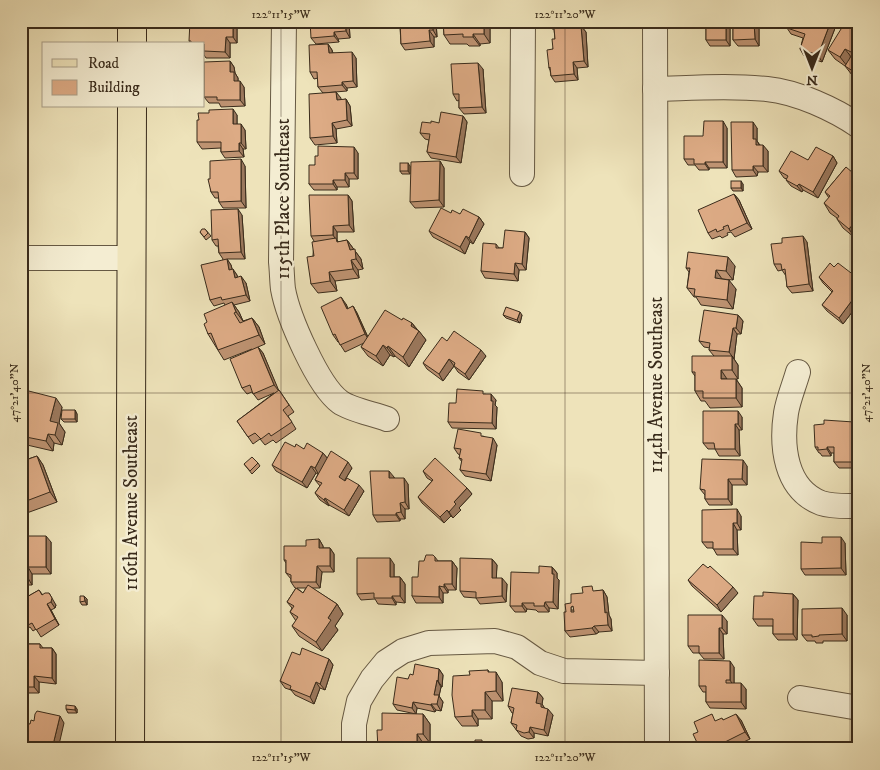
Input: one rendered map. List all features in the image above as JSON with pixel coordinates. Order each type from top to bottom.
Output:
[{"type":"main road","points":[[132,21],[132,42]]},
{"type":"main road","name":"116th Avenue Southeast","points":[[130,749],[132,108]]},
{"type":"street","name":"115th Place Southeast","points":[[284,21],[282,262],[284,290],[291,317],[317,373],[329,393],[342,404],[387,419]]},
{"type":"street","points":[[522,174],[523,21]]},
{"type":"street","name":"114th Avenue Southeast","points":[[655,21],[658,749]]},
{"type":"street","points":[[655,89],[722,87],[769,89],[807,99],[839,113],[859,126]]},
{"type":"street","points":[[21,258],[132,258]]},
{"type":"street","points":[[798,372],[786,412],[784,442],[787,466],[793,479],[804,494],[820,503],[834,506],[859,506]]},
{"type":"street","points":[[354,749],[354,724],[359,701],[372,678],[386,662],[404,651],[429,643],[495,641],[517,647],[540,663],[569,672],[657,673]]},
{"type":"street","points":[[800,698],[859,708]]},
{"type":"building","points":[[190,21],[233,21],[233,37],[226,37],[225,52],[205,51],[205,42],[189,41]]},
{"type":"building","points":[[310,21],[345,21],[346,31],[334,32],[334,36],[311,38]]},
{"type":"building","points":[[400,21],[432,21],[433,30],[429,30],[430,41],[401,44]]},
{"type":"building","points":[[443,21],[484,21],[484,34],[473,34],[473,37],[463,37],[463,34],[444,35]]},
{"type":"building","points":[[700,21],[726,21],[726,40],[706,40],[706,22]]},
{"type":"building","points":[[733,21],[758,21],[754,22],[755,39],[733,40]]},
{"type":"building","points":[[789,21],[831,21],[818,55],[800,49],[805,34],[787,28]]},
{"type":"building","points":[[846,21],[859,22],[859,75],[845,66],[853,53],[845,49],[840,57],[828,50]]},
{"type":"building","points":[[581,26],[584,61],[573,62],[574,74],[551,76],[547,50],[553,49],[552,39],[555,39],[554,28]]},
{"type":"building","points":[[328,44],[329,53],[352,52],[353,81],[342,82],[342,85],[318,87],[317,72],[310,72],[309,45]]},
{"type":"building","points":[[230,61],[230,72],[234,72],[234,81],[240,81],[240,100],[217,100],[217,97],[205,97],[205,62]]},
{"type":"building","points":[[478,63],[482,107],[459,108],[459,94],[453,94],[451,64]]},
{"type":"building","points":[[336,92],[337,100],[346,99],[347,120],[332,123],[333,136],[310,138],[309,94]]},
{"type":"building","points":[[233,109],[233,124],[241,124],[239,151],[221,152],[221,142],[197,142],[198,113],[209,113],[209,110]]},
{"type":"building","points":[[441,112],[463,116],[456,157],[427,152],[430,134],[420,133],[422,122],[431,123],[431,121],[439,123]]},
{"type":"building","points":[[704,121],[723,121],[723,162],[694,164],[694,159],[684,159],[684,136],[703,136]]},
{"type":"building","points":[[731,122],[753,122],[753,139],[756,139],[756,145],[763,145],[763,166],[753,166],[753,170],[732,170]]},
{"type":"building","points":[[318,146],[354,147],[354,173],[345,173],[345,180],[333,180],[333,184],[309,184],[309,165],[315,165],[315,156],[318,156]]},
{"type":"building","points":[[816,147],[833,156],[813,192],[799,184],[797,186],[786,180],[788,176],[779,171],[791,151],[808,160]]},
{"type":"building","points":[[241,159],[241,201],[219,202],[218,192],[211,192],[208,179],[210,179],[210,161]]},
{"type":"building","points":[[440,161],[439,200],[410,202],[411,162]]},
{"type":"building","points":[[400,163],[408,163],[408,171],[400,171]]},
{"type":"building","points":[[846,167],[859,178],[859,182],[851,191],[857,197],[859,196],[859,217],[849,229],[837,219],[839,216],[824,203],[830,196],[825,192]]},
{"type":"building","points":[[731,181],[741,181],[741,188],[731,188]]},
{"type":"building","points":[[734,194],[747,223],[730,231],[728,225],[717,232],[716,229],[708,233],[698,210]]},
{"type":"building","points":[[309,195],[348,195],[349,225],[333,226],[333,235],[311,236]]},
{"type":"building","points":[[441,208],[451,213],[452,210],[460,214],[463,209],[479,217],[469,238],[466,236],[460,247],[429,231]]},
{"type":"building","points":[[238,209],[241,252],[219,253],[218,239],[212,240],[211,210]]},
{"type":"building","points":[[202,229],[205,229],[208,233],[204,237],[200,232]]},
{"type":"building","points":[[505,230],[525,232],[522,264],[515,263],[514,274],[481,271],[483,243],[496,244],[496,248],[503,248]]},
{"type":"building","points":[[803,236],[809,284],[787,287],[785,269],[782,270],[781,264],[774,264],[771,244],[782,243],[782,238]]},
{"type":"building","points":[[336,238],[337,242],[347,240],[350,250],[355,249],[356,259],[351,260],[353,269],[329,272],[330,281],[311,284],[307,257],[314,256],[312,242]]},
{"type":"building","points":[[688,252],[728,257],[726,271],[716,270],[715,278],[729,280],[727,300],[694,296],[695,289],[687,288],[690,268],[686,268]]},
{"type":"building","points":[[227,259],[229,270],[233,269],[235,278],[241,276],[246,295],[222,300],[221,297],[210,300],[201,265]]},
{"type":"building","points":[[830,263],[834,267],[838,263],[859,279],[859,291],[839,318],[822,305],[833,291],[819,277]]},
{"type":"building","points":[[341,297],[347,309],[353,306],[365,334],[340,345],[335,334],[333,335],[321,307]]},
{"type":"building","points":[[232,302],[236,312],[234,313],[240,323],[252,318],[259,335],[218,350],[211,333],[208,334],[204,324],[207,322],[204,314]]},
{"type":"building","points":[[506,307],[520,312],[517,320],[503,315]]},
{"type":"building","points":[[385,310],[402,320],[403,318],[412,323],[411,326],[419,331],[403,357],[388,346],[387,348],[383,345],[376,356],[361,347]]},
{"type":"building","points":[[704,310],[738,315],[736,328],[733,328],[729,352],[709,350],[710,343],[699,341]]},
{"type":"building","points":[[859,321],[859,334],[853,324]]},
{"type":"building","points":[[454,331],[481,350],[465,374],[454,366],[455,363],[449,359],[439,374],[423,363],[442,337],[447,341]]},
{"type":"building","points":[[258,347],[274,385],[253,394],[250,385],[242,388],[230,359]]},
{"type":"building","points":[[852,347],[859,347],[859,367],[853,367]]},
{"type":"building","points":[[692,356],[732,356],[732,370],[721,370],[721,379],[736,379],[736,398],[703,398],[703,391],[695,391],[695,372],[692,372]]},
{"type":"building","points":[[856,375],[859,375],[859,390],[856,390]]},
{"type":"building","points":[[21,389],[56,398],[50,421],[58,423],[55,435],[48,434],[46,441],[21,436],[26,411],[21,409]]},
{"type":"building","points":[[457,389],[483,391],[483,394],[491,394],[491,401],[493,401],[492,423],[448,422],[449,403],[456,403]]},
{"type":"building","points":[[279,390],[289,405],[283,410],[292,422],[271,436],[269,433],[261,439],[255,433],[248,437],[237,421]]},
{"type":"building","points":[[62,410],[75,410],[75,419],[61,419]]},
{"type":"building","points":[[703,411],[738,411],[738,424],[735,424],[735,449],[715,449],[714,443],[703,443]]},
{"type":"building","points":[[824,420],[854,422],[854,462],[834,462],[834,447],[818,450],[818,447],[815,447],[814,425],[824,424]]},
{"type":"building","points":[[458,429],[481,433],[481,436],[493,438],[486,474],[460,470],[462,459],[459,458],[461,449],[454,448]]},
{"type":"building","points":[[285,442],[295,447],[296,444],[304,449],[307,443],[323,453],[315,468],[311,466],[302,482],[272,465]]},
{"type":"building","points":[[331,451],[348,462],[339,477],[345,481],[347,478],[359,485],[344,510],[315,493],[322,483],[315,480]]},
{"type":"building","points":[[21,456],[23,461],[37,456],[50,492],[21,503]]},
{"type":"building","points":[[252,457],[258,463],[250,471],[244,464]]},
{"type":"building","points":[[435,458],[467,488],[454,502],[456,504],[449,512],[447,510],[440,517],[418,497],[433,480],[423,471]]},
{"type":"building","points":[[702,459],[743,460],[742,479],[728,479],[728,499],[705,499],[705,490],[700,489]]},
{"type":"building","points":[[370,471],[389,471],[389,478],[404,478],[405,502],[400,503],[401,512],[396,513],[396,515],[373,515]]},
{"type":"building","points":[[737,509],[737,523],[733,523],[733,549],[713,549],[713,542],[702,542],[702,510]]},
{"type":"building","points":[[21,536],[46,536],[46,567],[28,567],[28,578],[21,578]]},
{"type":"building","points":[[822,537],[841,537],[841,568],[801,569],[801,542],[822,543]]},
{"type":"building","points":[[319,539],[319,548],[330,548],[330,566],[317,566],[316,582],[291,582],[291,575],[286,573],[284,546],[306,546],[306,540]]},
{"type":"building","points":[[853,551],[859,551],[859,573],[853,573]]},
{"type":"building","points":[[426,555],[433,555],[435,561],[452,561],[452,584],[444,584],[444,587],[439,586],[439,597],[412,596],[412,577],[418,577],[419,561],[424,561]]},
{"type":"building","points":[[357,558],[390,558],[390,577],[400,577],[400,596],[374,598],[374,593],[357,594]]},
{"type":"building","points":[[460,558],[492,559],[492,578],[502,578],[502,596],[476,598],[476,592],[460,591]]},
{"type":"building","points":[[703,564],[708,568],[710,566],[733,587],[717,605],[688,580]]},
{"type":"building","points":[[539,566],[552,567],[552,574],[554,574],[553,602],[545,602],[544,606],[534,606],[534,603],[522,603],[522,606],[510,606],[511,572],[539,573]]},
{"type":"building","points":[[308,585],[337,604],[328,618],[331,620],[316,642],[292,626],[298,617],[290,612],[294,606],[287,602],[296,588],[303,593]]},
{"type":"building","points":[[592,586],[593,591],[603,590],[608,625],[565,631],[565,604],[571,603],[571,594],[583,593],[582,587]]},
{"type":"building","points":[[39,590],[42,595],[49,593],[52,598],[51,602],[47,604],[55,619],[36,630],[32,623],[28,625],[26,621],[21,623],[21,592],[25,598]]},
{"type":"building","points":[[763,592],[793,594],[793,634],[773,634],[773,619],[753,619],[754,596],[763,596]]},
{"type":"building","points":[[80,596],[84,596],[85,601],[80,602]]},
{"type":"building","points":[[842,608],[842,634],[812,637],[812,635],[802,635],[802,609]]},
{"type":"building","points":[[688,615],[722,615],[722,628],[719,628],[719,653],[699,653],[699,646],[688,646]]},
{"type":"building","points":[[852,629],[859,629],[859,652],[852,652]]},
{"type":"building","points":[[21,644],[40,644],[40,648],[52,648],[52,678],[34,676],[34,687],[21,687]]},
{"type":"building","points":[[302,648],[329,659],[320,684],[316,682],[310,697],[290,689],[291,686],[280,681],[292,652],[300,655]]},
{"type":"building","points":[[699,660],[730,661],[730,680],[726,680],[726,683],[741,683],[741,702],[706,702],[706,686],[699,686]]},
{"type":"building","points":[[415,664],[439,669],[434,695],[439,695],[437,704],[413,702],[412,708],[393,704],[397,677],[408,679],[410,674],[413,675]]},
{"type":"building","points":[[488,670],[488,672],[496,672],[496,691],[485,692],[485,710],[472,710],[472,716],[455,717],[452,695],[453,676],[470,675],[469,671]]},
{"type":"building","points":[[512,688],[538,692],[536,703],[548,709],[544,730],[530,727],[529,732],[524,733],[516,730],[517,725],[511,723],[514,708],[508,706]]},
{"type":"building","points":[[66,705],[75,706],[75,710],[66,709]]},
{"type":"building","points":[[37,711],[60,716],[52,749],[21,749],[21,723],[30,724],[31,720],[34,721]]},
{"type":"building","points":[[382,713],[423,714],[423,734],[417,734],[417,745],[406,746],[406,749],[378,749],[377,730],[382,730]]},
{"type":"building","points":[[712,714],[715,721],[722,718],[723,720],[736,714],[745,732],[711,749],[700,749],[693,734],[698,732],[694,722]]},
{"type":"building","points":[[475,740],[482,740],[482,745],[476,745],[475,747]]},
{"type":"building","points":[[855,742],[859,742],[859,749],[855,749]]},
{"type":"building","points":[[476,745],[498,745],[498,749],[475,749]]},
{"type":"building","points":[[825,746],[845,746],[845,749],[825,749]]}]
